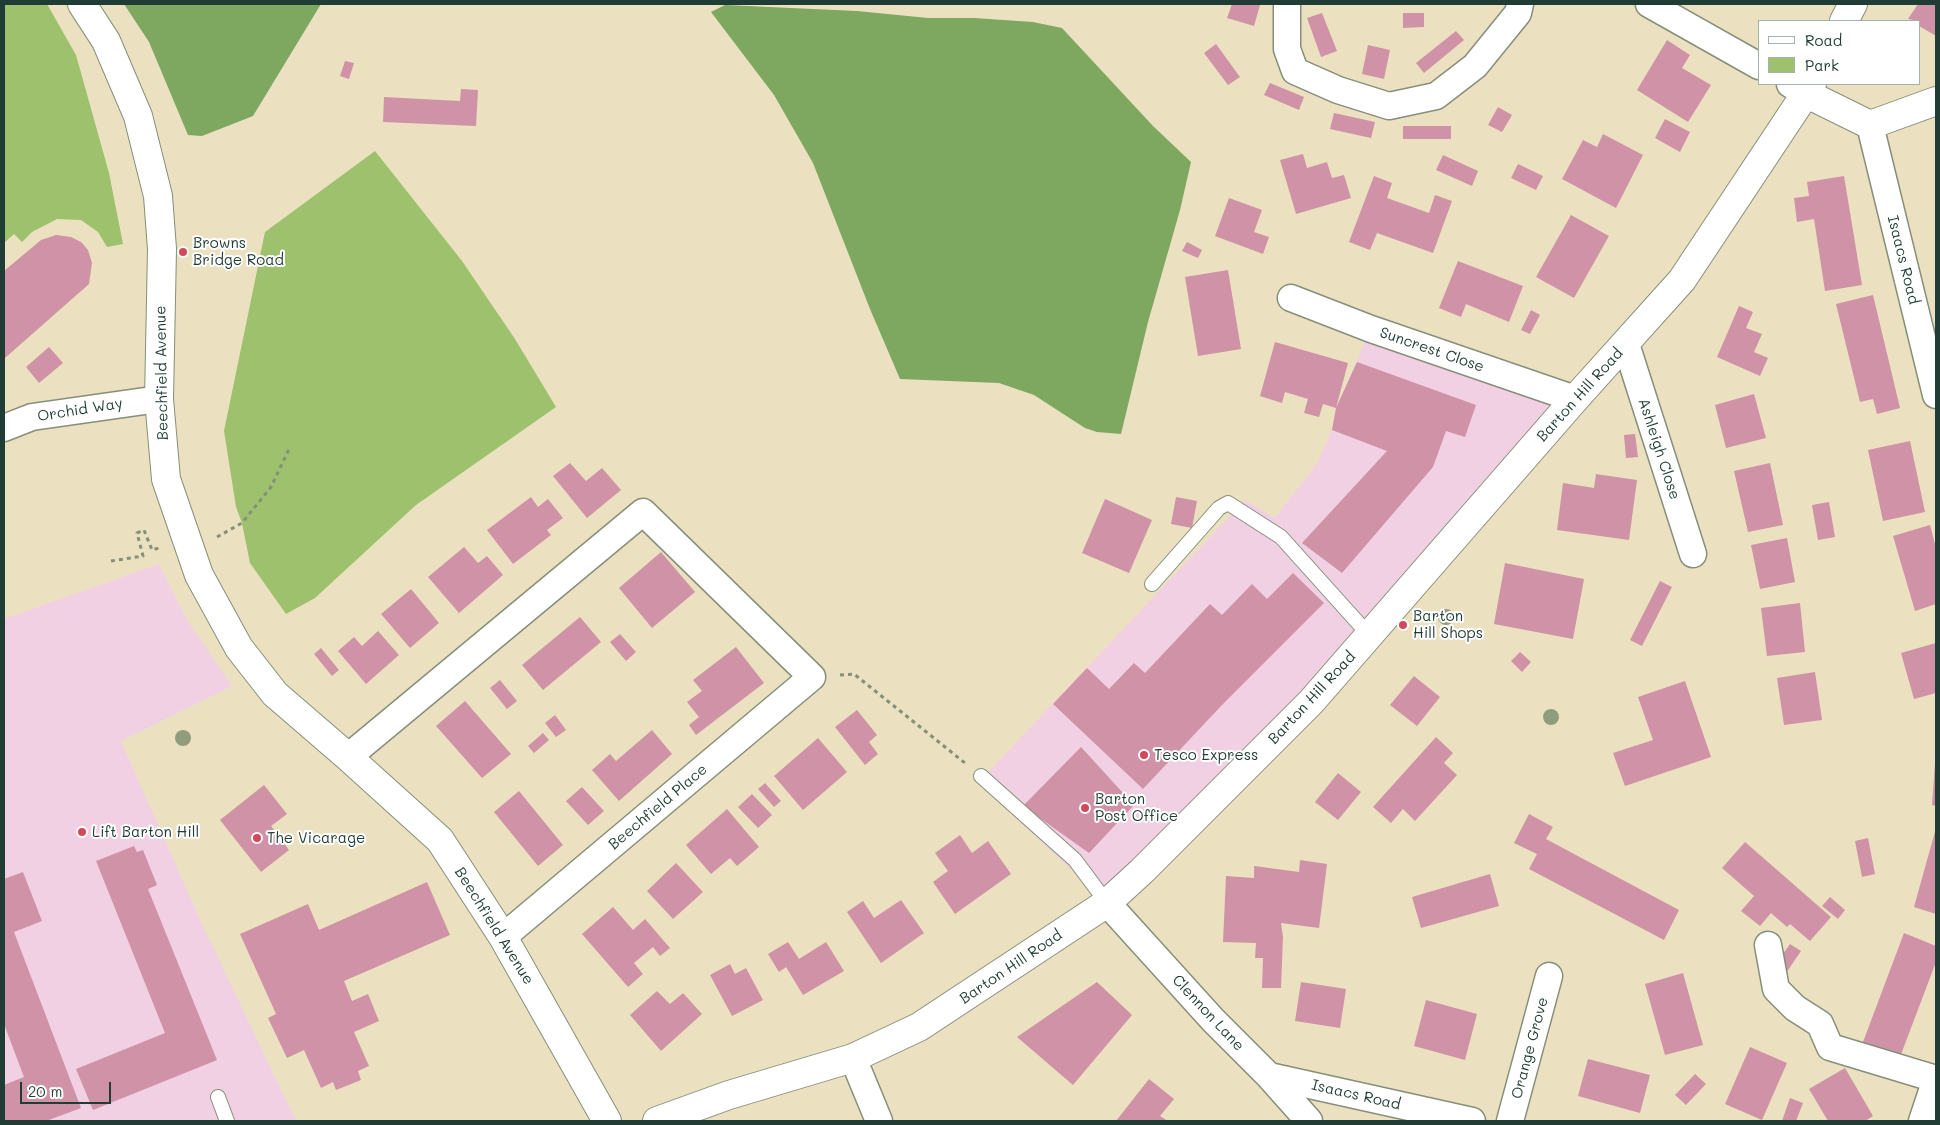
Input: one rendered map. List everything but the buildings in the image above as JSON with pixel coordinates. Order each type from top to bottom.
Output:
[{"type":"street","name":"Beechfield Avenue","points":[[82,4],[106,41],[138,116],[158,196],[162,249],[159,399],[166,479],[188,547],[199,574],[239,648],[276,694],[440,840],[503,937],[607,1121]]},
{"type":"street","points":[[1287,4],[1287,49],[1296,70],[1338,90],[1390,106],[1436,96],[1475,66],[1518,13],[1520,4]]},
{"type":"street","points":[[1649,4],[1758,65]]},
{"type":"street","points":[[1845,20],[1853,4]]},
{"type":"street","points":[[1803,87],[1870,125],[1936,101]]},
{"type":"street","name":"Barton Hill Road","points":[[657,1121],[729,1095],[853,1058],[919,1027],[1107,903],[1142,871],[1311,702],[1575,399],[1682,280],[1803,87]]},
{"type":"street","name":"Isaacs Road","points":[[1870,125],[1936,395]]},
{"type":"street","name":"Suncrest Close","points":[[1291,298],[1371,329],[1575,399]]},
{"type":"street","name":"Ashleigh Close","points":[[1626,344],[1692,554]]},
{"type":"street","name":"Orchid Way","points":[[4,428],[32,417],[159,399]]},
{"type":"street","points":[[348,757],[643,512],[812,676]]},
{"type":"street","name":"Beechfield Place","points":[[503,937],[812,676]]},
{"type":"street","name":"Clennon Lane","points":[[1107,903],[1213,1020],[1269,1076],[1309,1121]]},
{"type":"street","points":[[1768,945],[1776,989],[1795,1008],[1820,1024],[1830,1047],[1936,1079],[1922,1121]]},
{"type":"street","name":"Orange Grove","points":[[1510,1121],[1549,976]]},
{"type":"street","points":[[853,1058],[879,1121]]},
{"type":"street","name":"Isaacs Road","points":[[1269,1076],[1472,1121]]},
{"type":"lane","points":[[1152,584],[1219,508],[1228,503],[1281,537],[1369,635]]},
{"type":"lane","points":[[981,776],[1075,860],[1107,903]]},
{"type":"lane","points":[[218,1097],[227,1121]]},
{"type":"path","points":[[111,561],[143,556],[137,532],[144,530],[152,550],[188,547],[242,523],[271,488],[290,448]]},
{"type":"path","points":[[812,676],[854,674],[981,776]]},
{"type":"shaded area","points":[[1371,329],[1575,399],[1107,903],[978,783],[1245,500],[1275,518],[1318,462],[1332,430],[1336,408]]},
{"type":"shaded area","name":"Lift Barton Hill","points":[[159,564],[187,620],[232,686],[121,741],[201,922],[296,1121],[4,1121],[4,619]]},
{"type":"green space","points":[[4,4],[47,4],[76,55],[109,173],[123,244],[107,247],[98,232],[81,220],[57,219],[32,232],[22,242],[14,234],[4,243]]},
{"type":"green space","points":[[124,4],[321,4],[253,116],[202,136],[188,135],[149,42]]},
{"type":"green space","points":[[725,5],[857,11],[928,18],[974,18],[1033,22],[1062,28],[1153,126],[1191,162],[1180,210],[1148,322],[1121,434],[1097,432],[1085,428],[1034,395],[999,383],[900,379],[870,309],[813,163],[774,95],[711,12]]},
{"type":"green space","points":[[375,151],[462,261],[515,339],[556,407],[416,505],[315,598],[286,614],[250,563],[242,523],[236,507],[224,431],[265,232]]},
{"type":"place","name":"Browns Bridge Road","points":[[183,252]]},
{"type":"place","name":"Barton Hill Shops","points":[[1403,625]]},
{"type":"place","name":"Tesco Express","points":[[1144,755]]},
{"type":"place","name":"Barton Post Office","points":[[1085,808]]},
{"type":"place","name":"Lift Barton Hill","points":[[82,832]]},
{"type":"place","name":"The Vicarage","points":[[257,838]]}]
